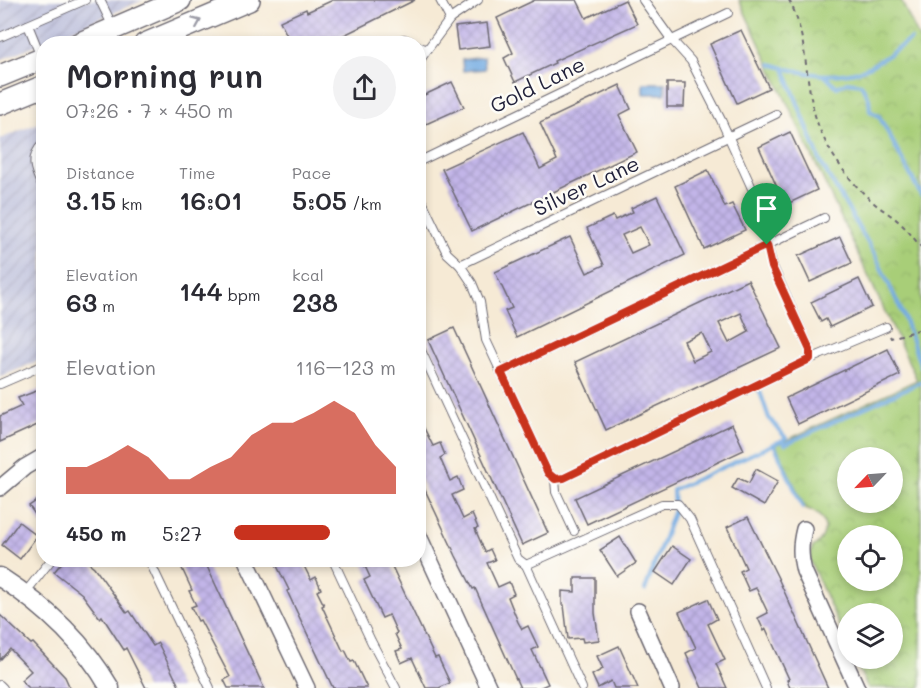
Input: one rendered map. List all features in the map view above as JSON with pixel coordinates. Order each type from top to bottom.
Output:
[{"type":"main road","points":[[118,36],[180,0]]},
{"type":"main road","points":[[164,36],[249,0]]},
{"type":"main road","points":[[0,76],[36,61]]},
{"type":"main road","points":[[0,104],[36,89]]},
{"type":"street","points":[[1,486],[25,466],[36,460]]},
{"type":"street","points":[[804,529],[800,556],[804,571],[857,688]]},
{"type":"street","points":[[426,551],[489,688]]},
{"type":"street","points":[[249,567],[307,688]]},
{"type":"street","points":[[0,577],[25,593],[59,622],[98,666],[110,688]]},
{"type":"street","points":[[638,611],[672,688]]},
{"type":"lane","points":[[0,37],[85,0]]},
{"type":"lane","points":[[100,0],[118,36]]},
{"type":"lane","points":[[440,0],[450,19]]},
{"type":"lane","points":[[427,50],[450,19],[467,3],[478,0]]},
{"type":"lane","points":[[643,0],[671,39],[691,61],[728,138],[766,222],[767,245],[772,267],[810,350],[810,359]]},
{"type":"lane","name":"Gold Lane","points":[[426,158],[728,13]]},
{"type":"lane","points":[[28,25],[36,43]]},
{"type":"lane","name":"Silver Lane","points":[[460,265],[776,114]]},
{"type":"lane","points":[[36,150],[33,167],[36,173]]},
{"type":"lane","points":[[426,210],[447,253],[460,265],[472,283],[480,302],[486,340],[548,473],[555,479],[556,492],[574,531]]},
{"type":"lane","points":[[501,372],[824,218]]},
{"type":"lane","points":[[555,479],[564,478],[810,359],[886,327]]},
{"type":"lane","points":[[426,361],[519,560],[526,565],[582,688]]},
{"type":"lane","points":[[0,384],[36,368]]},
{"type":"lane","points":[[526,565],[662,504],[678,504],[690,519],[766,688]]},
{"type":"lane","points":[[25,593],[45,567]]},
{"type":"lane","points":[[152,567],[210,688]]},
{"type":"lane","points":[[336,567],[396,688]]},
{"type":"path","points":[[789,0],[797,15],[819,129],[835,160],[857,187],[901,223],[921,247]]},
{"type":"path","points":[[886,327],[891,338],[921,329]]},
{"type":"shaded area","points":[[0,0],[144,0],[58,36],[36,36],[36,45],[0,60]]},
{"type":"shaded area","points":[[36,124],[36,362],[0,377],[0,139]]},
{"type":"green space","points":[[739,0],[901,0],[921,43],[921,688],[868,688],[859,669],[903,669],[903,603],[837,603],[837,621],[810,561],[812,548],[818,543],[824,531],[823,520],[813,511],[805,508],[776,445],[917,380]]},
{"type":"water","points":[[484,57],[485,69],[463,71],[462,60]]},
{"type":"water","points":[[643,83],[665,83],[665,94],[643,94]]},
{"type":"building","points":[[333,0],[415,0],[342,36],[287,36],[280,21],[306,9],[307,12]]},
{"type":"building","points":[[535,0],[577,0],[586,18],[625,0],[637,24],[554,61],[555,63],[515,82],[504,58],[513,53],[497,18]]},
{"type":"building","points":[[487,23],[490,46],[458,50],[455,27]]},
{"type":"building","points":[[741,30],[769,88],[737,103],[710,44]]},
{"type":"building","points":[[452,82],[464,107],[426,124],[426,94]]},
{"type":"building","points":[[667,83],[685,83],[684,107],[667,107]]},
{"type":"building","points":[[620,85],[631,109],[619,115],[637,152],[472,231],[442,169],[523,132],[540,169],[557,160],[540,123]]},
{"type":"building","points":[[790,132],[817,190],[785,205],[759,147]]},
{"type":"building","points":[[708,170],[725,207],[732,204],[745,230],[704,249],[675,186]]},
{"type":"building","points":[[657,196],[685,255],[517,337],[505,311],[512,308],[495,272],[570,237],[587,273],[604,265],[587,228],[613,216],[615,220],[633,212],[631,208]],"holes":[[[640,227],[649,245],[631,253],[622,235]]]},
{"type":"building","points":[[840,237],[852,263],[810,282],[798,256]]},
{"type":"building","points":[[859,279],[872,307],[830,327],[826,319],[821,322],[811,302]]},
{"type":"building","points":[[748,280],[781,348],[606,430],[575,362]],"holes":[[[741,313],[749,332],[729,343],[719,323]],[[702,333],[711,352],[693,361],[684,341]]]},
{"type":"building","points":[[454,328],[548,533],[522,545],[428,340]]},
{"type":"building","points":[[888,349],[900,375],[798,424],[786,398]]},
{"type":"building","points":[[36,391],[36,426],[0,442],[0,416],[22,406],[18,398]]},
{"type":"building","points":[[732,424],[744,450],[587,524],[575,498]]},
{"type":"building","points":[[426,432],[433,446],[440,443],[445,455],[440,458],[450,481],[458,477],[463,490],[452,495],[463,519],[472,514],[478,528],[475,529],[485,552],[490,549],[495,560],[487,563],[498,587],[509,582],[514,594],[508,597],[522,629],[528,626],[538,647],[532,650],[548,684],[539,688],[520,688],[475,588],[473,589],[426,492]]},
{"type":"building","points":[[756,469],[778,481],[764,506],[732,488],[738,478],[749,483]]},
{"type":"building","points":[[36,501],[36,516],[29,506]]},
{"type":"building","points":[[748,517],[828,688],[790,688],[787,680],[789,679],[766,629],[764,631],[758,618],[768,613],[756,588],[749,591],[740,571],[746,568],[727,527]]},
{"type":"building","points":[[19,522],[36,535],[20,559],[2,545]]},
{"type":"building","points":[[620,537],[636,563],[617,576],[600,550]]},
{"type":"building","points":[[672,546],[691,559],[674,585],[655,572]]},
{"type":"building","points":[[58,567],[94,567],[127,613],[130,611],[153,646],[158,643],[180,688],[146,688],[126,648],[124,650],[102,616],[100,618],[82,594],[54,572]]},
{"type":"building","points":[[181,567],[207,567],[264,688],[228,688],[224,680],[230,677],[191,607],[196,605],[189,591],[192,590]]},
{"type":"building","points":[[278,567],[304,567],[311,580],[316,577],[321,589],[317,591],[324,605],[322,606],[343,651],[345,650],[351,662],[354,661],[367,688],[333,688],[287,591],[289,590]]},
{"type":"building","points":[[365,567],[392,567],[435,658],[438,657],[450,683],[439,688],[426,688],[412,658],[401,663],[396,651],[402,649],[389,615],[382,618],[364,580],[370,577]]},
{"type":"building","points":[[575,578],[595,578],[595,613],[599,640],[583,642],[582,638],[568,639],[562,591],[575,592]]},
{"type":"building","points":[[708,599],[717,619],[708,624],[725,660],[716,664],[727,688],[702,688],[686,653],[696,648],[679,612]]},
{"type":"building","points":[[0,615],[31,644],[33,643],[65,677],[70,688],[29,688],[21,680],[31,671],[10,649],[0,660]]},
{"type":"building","points":[[619,646],[638,688],[614,688],[611,681],[598,688],[592,675],[603,669],[597,656]]},
{"type":"waterway","points":[[771,64],[815,74],[837,75],[871,66],[911,39]]},
{"type":"waterway","points":[[784,68],[821,163],[875,255],[903,314],[921,367]]},
{"type":"waterway","points":[[824,75],[837,87],[847,82],[861,84],[869,99],[870,111],[879,116],[921,195]]},
{"type":"waterway","points":[[645,590],[674,510],[673,490],[783,440],[785,444],[921,382]]},
{"type":"waterway","points":[[758,386],[769,418],[786,438],[783,440]]},
{"type":"waterway","points":[[774,444],[803,508]]},
{"type":"route","points":[[767,245],[772,267],[810,350],[810,359],[564,478],[555,479],[548,473],[501,372],[767,245]]}]
